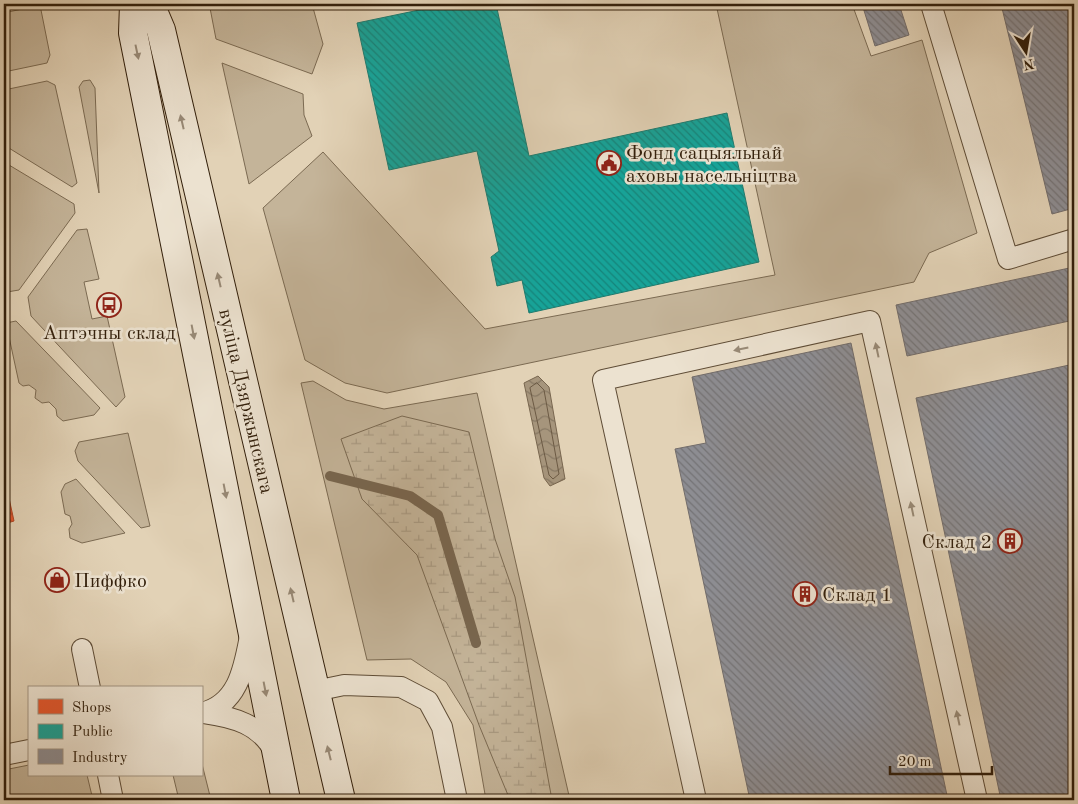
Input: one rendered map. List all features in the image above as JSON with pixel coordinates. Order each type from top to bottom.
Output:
[{"type":"main road","name":"вуліца Дзяржынскага","points":[[134,4],[133,33],[286,800]]},
{"type":"main road","name":"вуліца Дзяржынскага","points":[[150,4],[164,45],[341,800]]},
{"type":"lane","points":[[931,4],[1008,259],[1074,239]]},
{"type":"lane","points":[[696,800],[603,380],[870,321],[977,800]]},
{"type":"lane","points":[[202,713],[222,705],[236,688],[244,667],[252,624]]},
{"type":"lane","points":[[82,649],[90,686]]},
{"type":"lane","points":[[314,691],[344,684],[401,687],[428,701],[442,727],[458,800]]},
{"type":"lane","points":[[202,713],[230,717],[246,723],[264,735],[278,759]]},
{"type":"lane","points":[[4,755],[28,750]]},
{"type":"lane","points":[[108,776],[114,800]]},
{"type":"green space","points":[[212,4],[312,4],[323,44],[312,74],[216,39],[210,8]]},
{"type":"green space","points":[[716,4],[852,4],[871,56],[922,40],[977,233],[929,253],[914,282],[387,393],[345,383],[305,360],[263,208],[323,152],[485,329],[775,275]]},
{"type":"green space","points":[[40,5],[50,55],[47,63],[4,72],[4,13]]},
{"type":"green space","points":[[222,63],[303,94],[304,115],[312,136],[249,184]]},
{"type":"green space","points":[[90,80],[95,88],[99,193],[79,87],[83,81]]},
{"type":"green space","points":[[47,81],[55,85],[77,183],[72,187],[4,145],[4,90]]},
{"type":"green space","points":[[4,162],[74,204],[75,213],[19,290],[7,292],[4,288]]},
{"type":"green space","points":[[87,229],[99,279],[84,282],[92,319],[107,316],[125,397],[116,407],[31,316],[28,297],[77,230]]},
{"type":"green space","points":[[16,321],[100,408],[94,415],[63,421],[57,416],[56,409],[49,402],[42,403],[35,398],[36,390],[29,385],[23,386],[19,383],[6,323]]},
{"type":"green space","points":[[313,381],[346,400],[384,409],[477,393],[570,800],[486,800],[473,725],[446,682],[411,659],[367,660],[301,383]]},
{"type":"green space","points":[[402,416],[469,432],[495,539],[515,597],[552,800],[510,800],[479,725],[417,555],[362,499],[341,439]]},
{"type":"green space","points":[[128,433],[150,526],[141,528],[78,461],[75,451],[79,442]]},
{"type":"green space","points":[[76,479],[125,533],[82,543],[70,538],[69,529],[72,524],[70,516],[65,514],[61,492],[65,484]]},
{"type":"green space","points":[[202,764],[211,800],[179,800],[173,776],[202,776]]},
{"type":"green space","points":[[28,765],[28,776],[87,776],[93,800],[4,800],[4,770]]},
{"type":"water","points":[[538,376],[549,387],[565,479],[550,486],[544,478],[524,383]]},
{"type":"building: Shops","points":[[4,475],[14,521],[4,524]]},
{"type":"building: Shops","name":"Пиффко","points":[[64,570],[67,586],[50,590],[46,574]]},
{"type":"building: Public","name":"Фонд сацыяльнай аховы насельніцтва","points":[[448,4],[496,4],[529,156],[727,113],[759,262],[529,313],[522,280],[497,286],[491,257],[499,251],[477,151],[389,170],[357,23]]},
{"type":"building: Industry","points":[[862,4],[899,4],[909,35],[875,46]]},
{"type":"building: Industry","points":[[1001,4],[1074,4],[1074,208],[1052,214]]},
{"type":"building: Industry","points":[[1074,267],[1074,320],[907,356],[896,305]]},
{"type":"building: Industry","name":"Склад 1","points":[[851,343],[948,800],[750,800],[675,449],[706,443],[692,377]]},
{"type":"building: Industry","name":"Склад 2","points":[[1074,364],[1074,800],[1001,800],[916,398]]},
{"type":"waterway","points":[[330,476],[410,496],[438,515],[476,643]]},
{"type":"place","name":"Фонд сацыяльнай аховы насельніцтва","points":[[609,163]]},
{"type":"place","name":"Аптэчны склад","points":[[109,305]]},
{"type":"place","name":"Склад 2","points":[[1010,541]]},
{"type":"place","name":"Пиффко","points":[[57,580]]},
{"type":"place","name":"Склад 1","points":[[805,594]]}]
